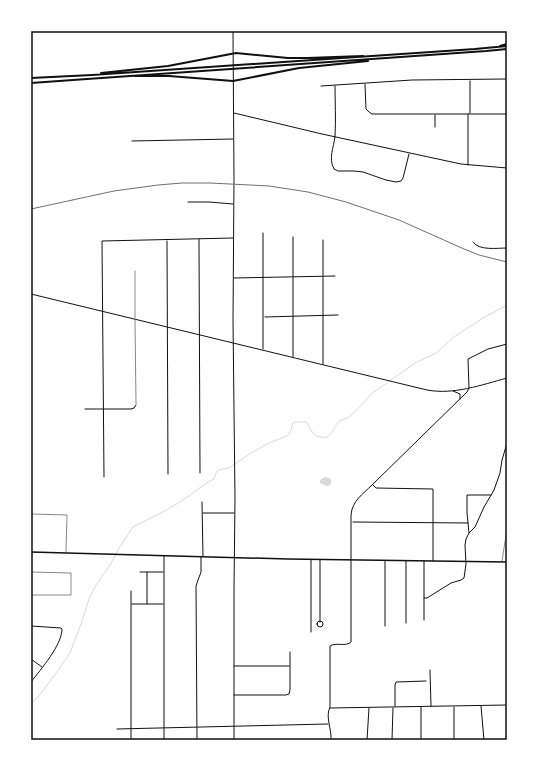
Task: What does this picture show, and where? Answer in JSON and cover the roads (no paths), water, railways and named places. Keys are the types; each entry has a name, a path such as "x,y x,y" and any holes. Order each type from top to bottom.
{"highway":[{"path":"31,78 368,56 507,45"},
{"path":"31,84 507,49"},
{"path":"92,75 105,72 168,66 234,55 304,58 361,55 368,56"},
{"path":"131,76 169,76 233,80 299,68 361,62 381,58"}],"main road":[{"path":"31,552 320,560 507,562"}],"street":[{"path":"233,31 235,479 234,740"},
{"path":"321,86 412,80 507,79"},
{"path":"470,80 470,114"},
{"path":"364,83 366,109 370,113 507,114"},
{"path":"335,85 335,137 332,149 334,169 338,171 359,171 386,180 399,182 403,178 409,153"},
{"path":"233,112 335,137 409,153 468,165 507,168"},
{"path":"435,114 435,127"},
{"path":"468,114 468,165"},
{"path":"132,141 234,139"},
{"path":"188,202 234,204"},
{"path":"263,233 263,350"},
{"path":"293,237 293,357"},
{"path":"104,477 102,240 234,238"},
{"path":"199,239 200,473"},
{"path":"167,240 168,474"},
{"path":"323,240 323,365"},
{"path":"473,242 476,246 483,248 507,248"},
{"path":"233,278 336,276"},
{"path":"31,294 432,391 452,391 507,378"},
{"path":"263,317 338,315"},
{"path":"331,740 328,712 330,708 330,646 333,644 348,644 351,642 351,522 354,504 467,392 469,388 468,359 488,349 507,344"},
{"path":"452,391 460,394 460,400"},
{"path":"85,409 131,409 136,405"},
{"path":"469,533 474,528 482,509 492,495 500,475 502,460 507,443"},
{"path":"372,485 376,488 433,489 433,561"},
{"path":"424,598 427,598 451,583 462,580 466,564 465,545 469,533 467,495 492,495"},
{"path":"197,740 196,586 201,572 202,502"},
{"path":"203,513 235,513"},
{"path":"351,522 433,522 468,524 470,528 474,528"},
{"path":"164,556 164,740"},
{"path":"311,559 311,632"},
{"path":"320,560 320,622"},
{"path":"385,560 385,626"},
{"path":"406,561 406,623"},
{"path":"424,561 424,620"},
{"path":"140,572 164,572"},
{"path":"147,572 147,604"},
{"path":"131,740 132,591"},
{"path":"131,604 164,604"},
{"path":"31,626 62,629 62,637 53,653 31,682"},
{"path":"234,695 289,694 290,652"},
{"path":"31,659 42,668"},
{"path":"234,666 290,666"},
{"path":"430,670 431,706"},
{"path":"392,740 395,685 397,682 426,681"},
{"path":"330,708 507,705"},
{"path":"422,706 422,740"},
{"path":"454,706 454,740"},
{"path":"481,706 484,740"},
{"path":"367,740 369,707"},
{"path":"117,729 329,724"}],"lane":[{"path":"135,271 136,405"},
{"path":"31,514 67,515 66,553"},
{"path":"502,562 507,529"},
{"path":"31,572 71,573 71,595 31,595"}],"waterway":[{"path":"31,704 39,696 70,653 89,599 96,585 133,527 183,500 214,479 218,470 229,468 251,453 271,442 287,436 290,433 293,423 295,422 306,422 313,433 317,436 325,437 330,435 337,423 349,417 371,394 415,363 436,353 454,337 483,318 507,305"}],"railway":[{"path":"31,209 114,191 158,185 210,183 269,186 308,192 346,202 399,220 479,255 507,262"}]}
